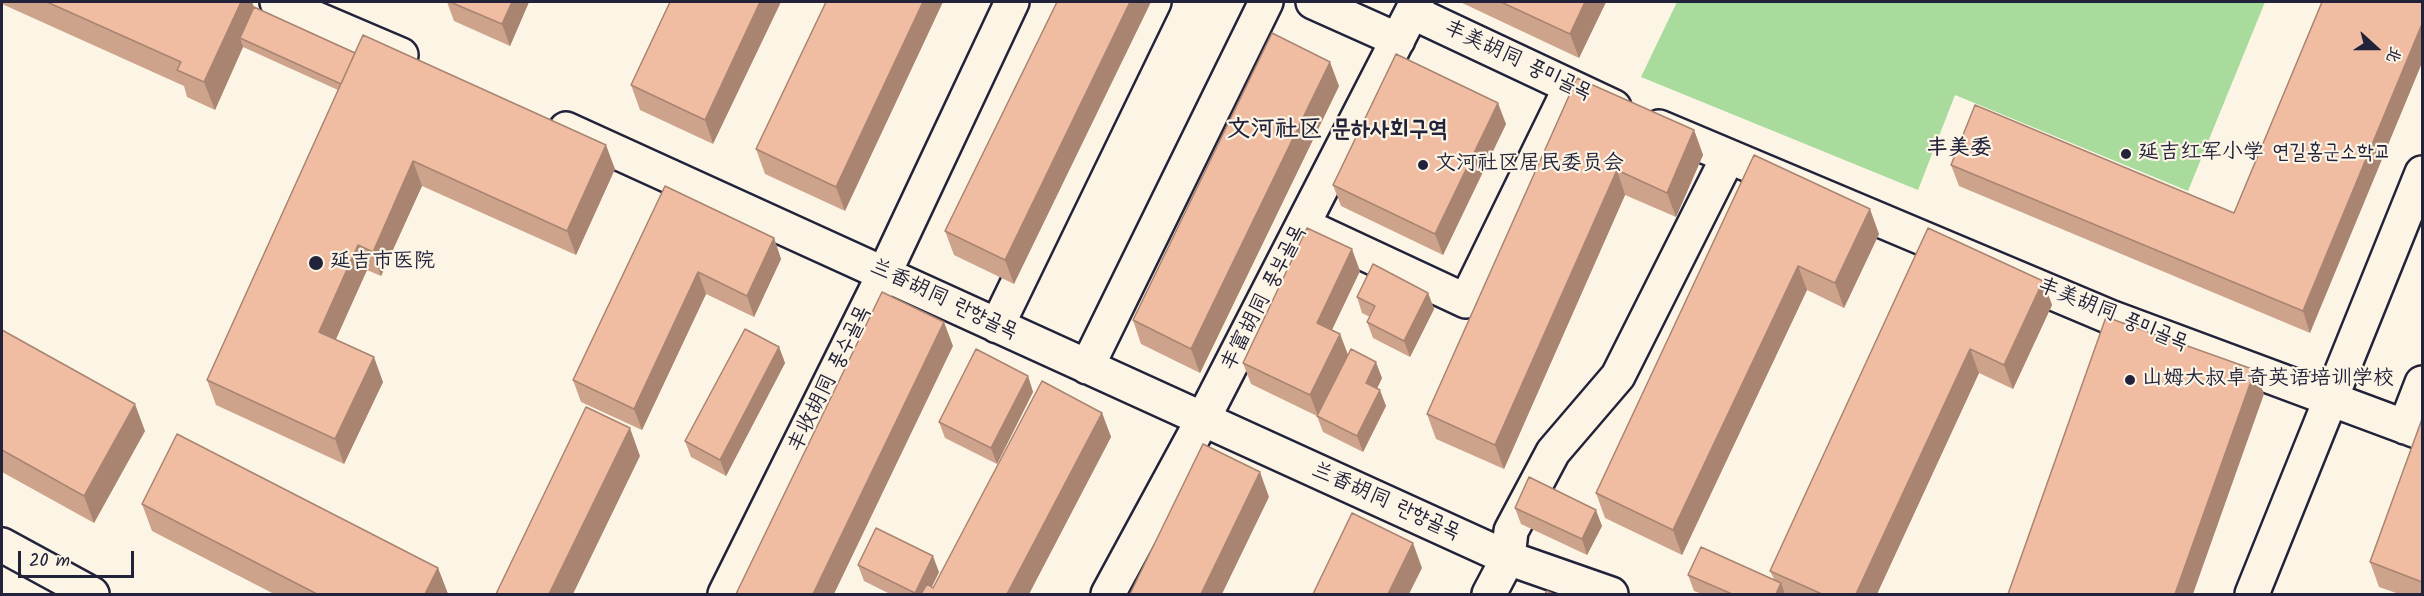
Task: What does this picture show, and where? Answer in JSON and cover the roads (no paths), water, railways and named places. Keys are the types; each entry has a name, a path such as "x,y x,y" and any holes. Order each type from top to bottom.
{"street":[{"path":"277,2 431,68"},
{"name":"丰收胡同 풍수골목","path":"725,594 884,274 1012,2"},
{"path":"997,326 1154,2"},
{"path":"1087,366 1266,2"},
{"name":"丰美胡同 풍미골목","path":"1313,2 1409,18 1728,157 2110,317 2414,430"},
{"name":"丰富胡同 풍부골목","path":"1108,594 1203,419 1409,18"},
{"path":"1303,225 1466,301 1570,88"},
{"name":"兰香胡同 란향골목","path":"539,117 1508,558 1611,594"},
{"path":"1489,594 1508,558 1511,531 1553,452 1618,376 1728,157"},
{"path":"2252,594 2422,173"},
{"path":"2414,430 2422,383"},
{"path":"2,545 77,591"}],"place":[{"name":"延吉红军小学 연길홍군소학교","path":"2126,154"},
{"name":"文河社区居民委员会","path":"1423,165"},
{"name":"延吉市医院","path":"316,263"},
{"name":"山姆大叔卓奇英语培训学校","path":"2130,380"}],"district":[{"name":"文河社区 문하사회구역","path":"1337,132"},
{"name":"丰美委","path":"1959,150"}]}
